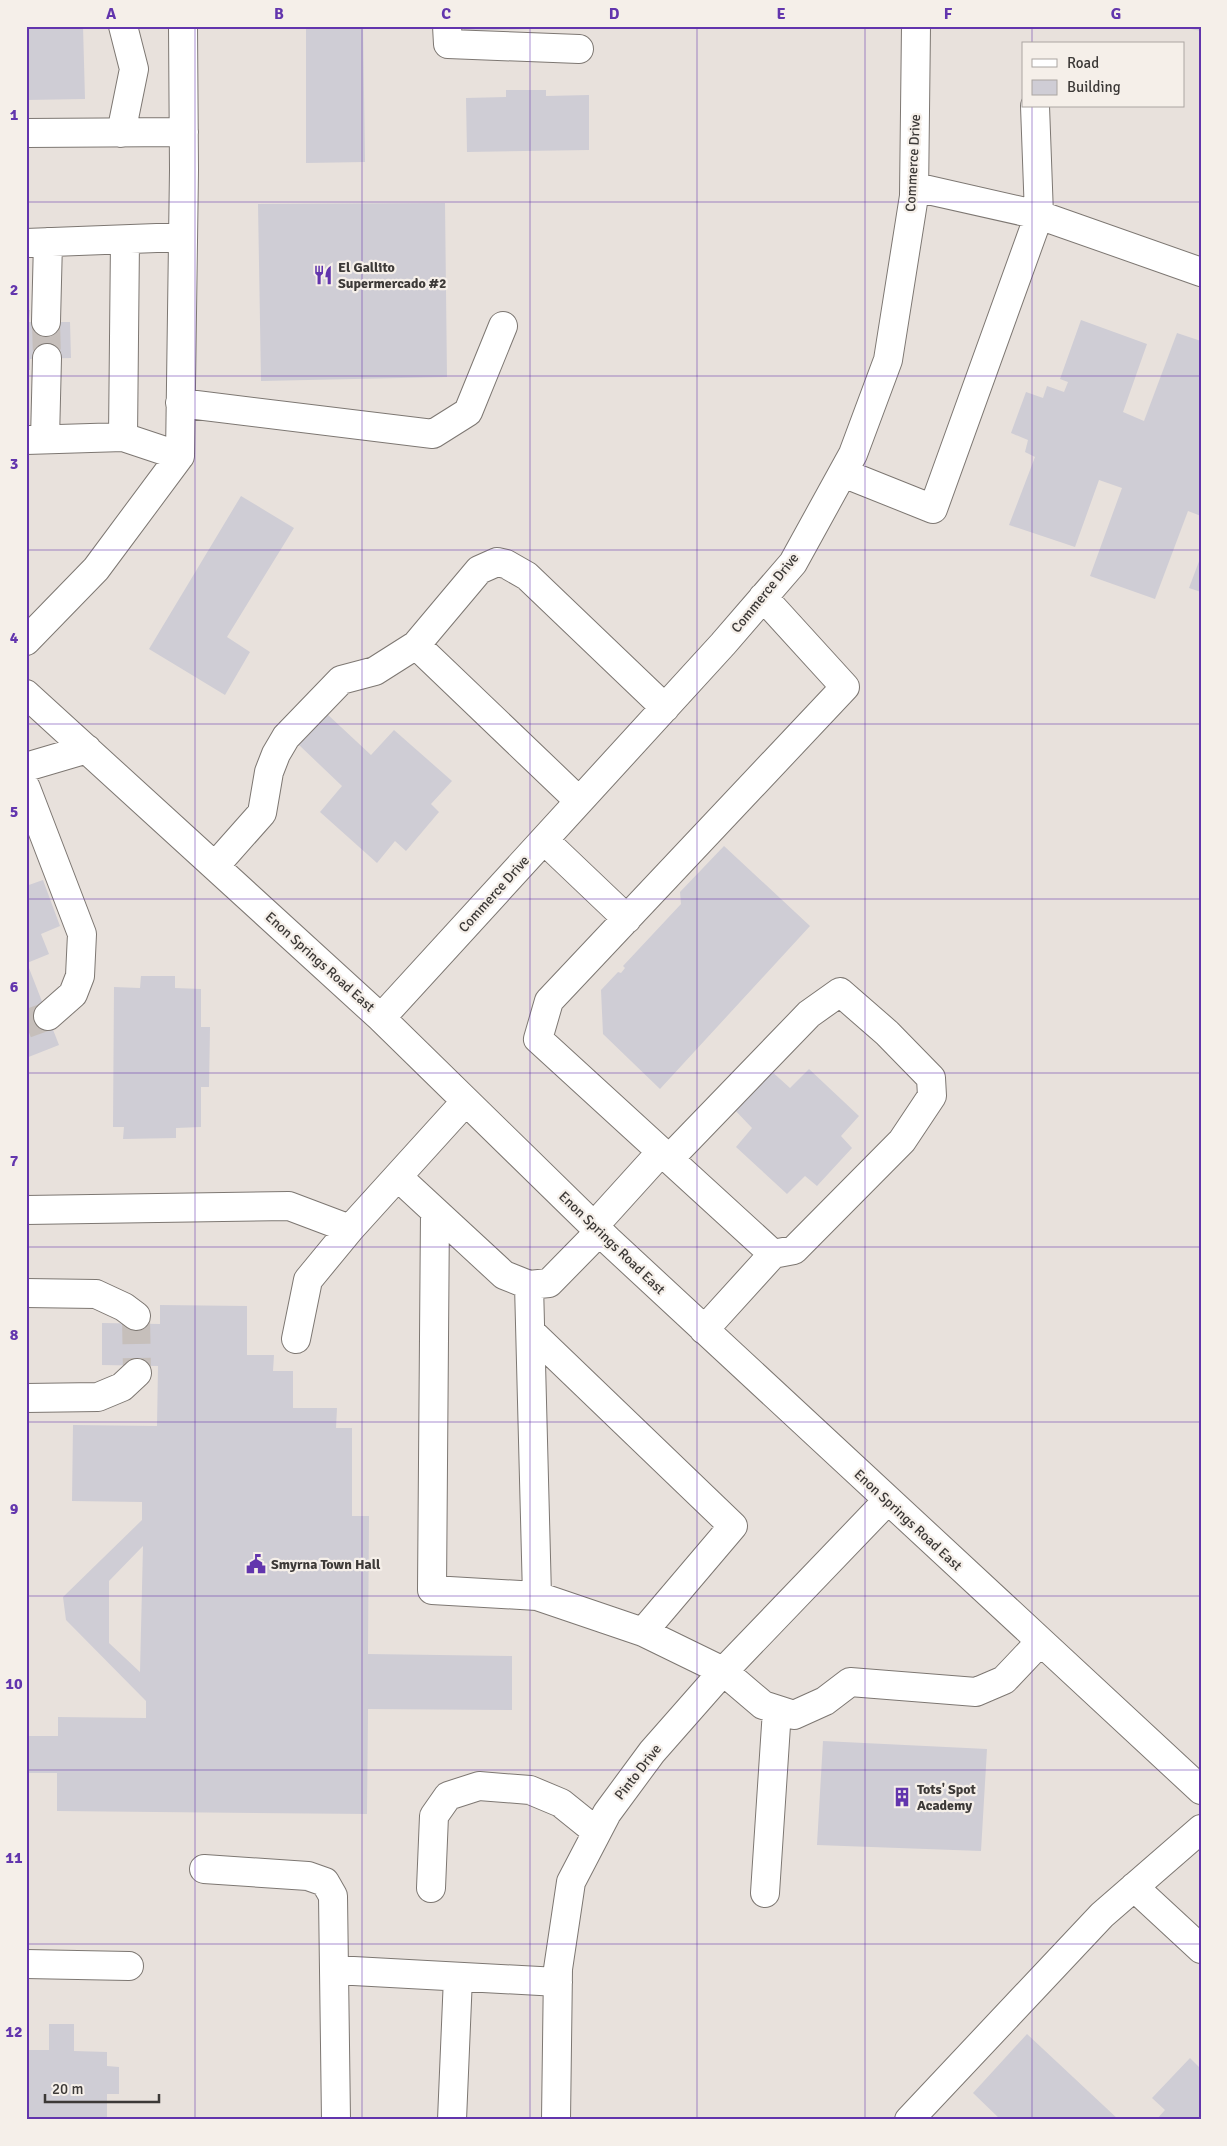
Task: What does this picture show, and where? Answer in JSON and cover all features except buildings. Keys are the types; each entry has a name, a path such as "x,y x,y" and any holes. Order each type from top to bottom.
{"street":[{"path":"121,133 134,70 123,26"},
{"path":"26,641 96,569 180,456 184,132 183,26"},
{"path":"447,26 448,44 579,49"},
{"name":"Commerce Drive","path":"381,1018 664,708 793,563 843,473 853,454 888,360 915,187 916,26"},
{"path":"843,473 932,509 1039,215 1035,108"},
{"path":"26,132 184,132"},
{"path":"915,187 1039,215 1201,272"},
{"path":"46,322 37,243 183,238"},
{"path":"123,436 126,240"},
{"path":"180,403 433,434 468,412 503,326"},
{"path":"47,358 36,440 123,436 180,456"},
{"path":"216,866 262,813 269,772 276,754 286,737 341,680 375,671 416,645 480,570 497,562 506,564 526,576 664,708"},
{"path":"763,597 845,688 549,1001 538,1039 773,1254"},
{"path":"416,645 579,801"},
{"name":"Enon Springs Road East","path":"26,694 381,1018 596,1229 887,1501 1201,1790"},
{"path":"26,768 87,750"},
{"path":"26,788 82,934 80,976 73,994 48,1016"},
{"path":"544,840 627,919"},
{"path":"398,1177 504,1276 530,1285 549,1283 665,1155 809,1014 840,992 887,1033 931,1078 932,1096 902,1141 794,1250 773,1254 704,1330"},
{"path":"296,1339 308,1280 350,1229 466,1101"},
{"path":"26,1210 289,1206 350,1229"},
{"path":"435,1212 432,1590 537,1596 643,1632 723,1671 763,1705 794,1715 825,1701 850,1682 976,1692 1004,1680 1040,1642"},
{"path":"530,1285 537,1596"},
{"path":"26,1293 96,1294 124,1307 136,1316"},
{"path":"531,1332 733,1526 643,1632"},
{"path":"26,1398 98,1397 122,1388 137,1373"},
{"name":"Pinto Drive","path":"556,2120 558,1982 571,1882 606,1813 652,1752 723,1671 887,1501"},
{"path":"765,1892 777,1710"},
{"path":"431,1888 434,1816 448,1796 479,1786 530,1790 561,1803 597,1832"},
{"path":"909,2120 1102,1915 1201,1829"},
{"path":"204,1869 308,1876 325,1882 333,1896 336,2120"},
{"path":"1134,1887 1201,1949"},
{"path":"26,1964 129,1966"},
{"path":"335,1970 558,1982"},
{"path":"452,2120 458,1977"}],"tunnel":[{"path":"46,322 47,358"},
{"path":"26,1024 48,1016"},
{"path":"136,1316 137,1373"}],"place":[{"name":"El Gallito Supermercado #2","path":"323,275"},
{"name":"Smyrna Town Hall","path":"256,1564"},
{"name":"Tots' Spot Academy","path":"902,1797"}]}
